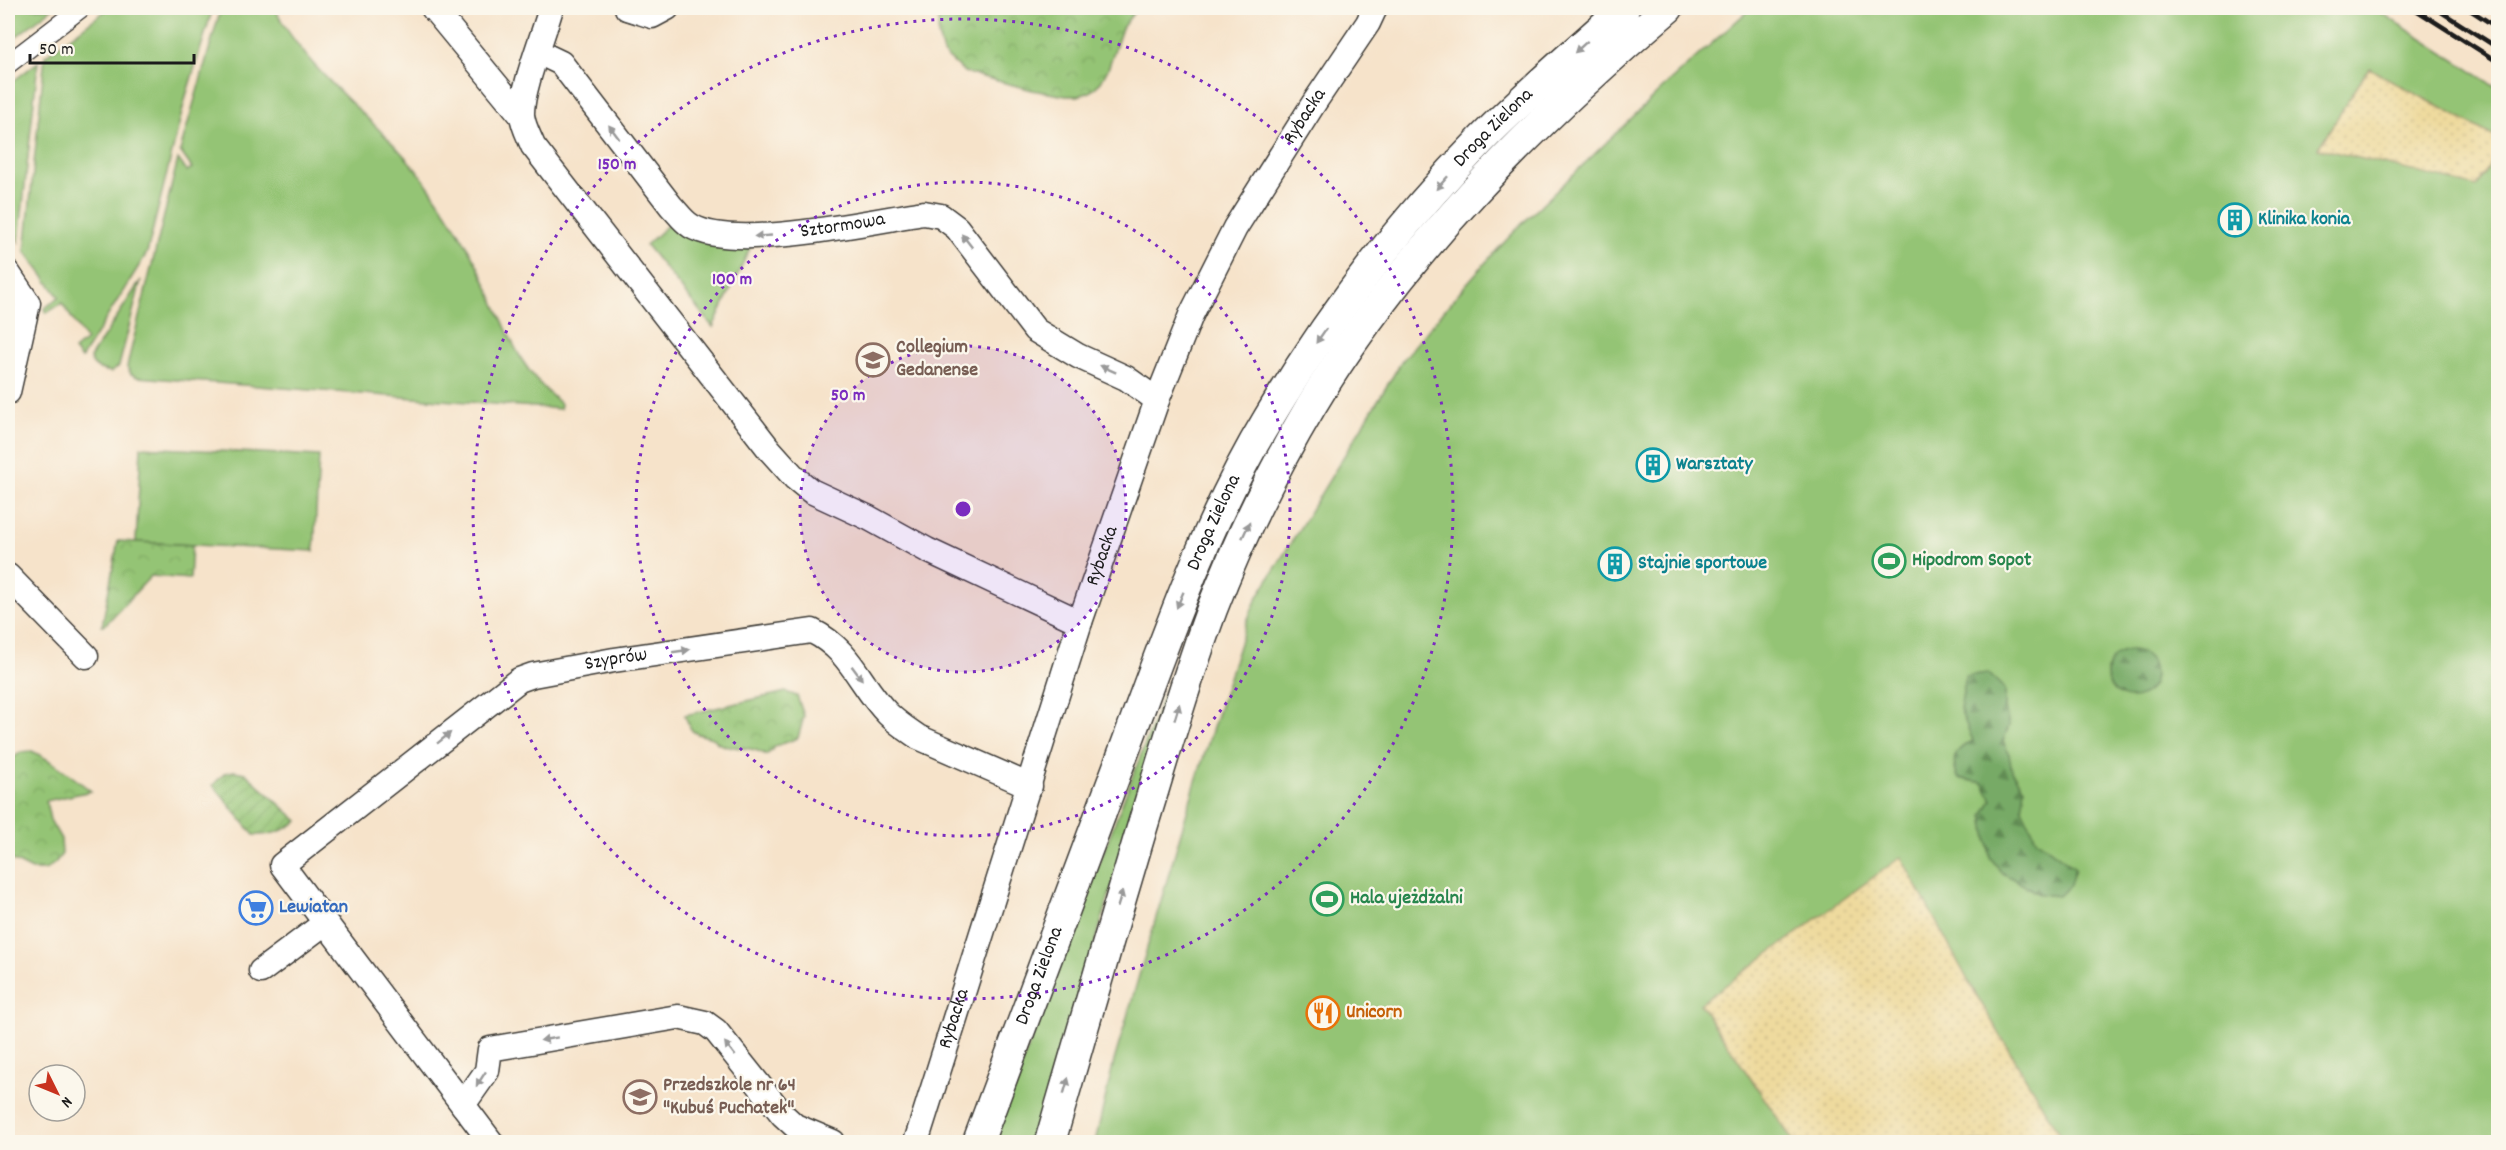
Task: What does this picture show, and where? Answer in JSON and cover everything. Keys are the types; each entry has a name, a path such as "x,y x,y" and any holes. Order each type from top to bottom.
{"street":[{"path":"8,64 81,8"},
{"path":"433,8 522,116 533,146 769,449 795,478 820,495 869,518 927,550 1080,622"},
{"path":"522,116 525,95 551,8"},
{"path":"627,8 652,16 667,8"},
{"name":"Rybacka","path":"916,1143 1080,622 1157,400 1191,315 1235,228 1368,23 1375,8"},
{"name":"Droga Zielona","path":"978,1143 1173,618 1210,530 1267,420 1320,337 1377,259 1416,212 1489,132 1624,8"},
{"name":"Droga Zielona","path":"1050,1143 1115,916 1189,675 1235,555 1262,496 1309,409 1389,291 1470,194 1559,105 1668,8"},
{"name":"Sztormowa","path":"538,52 561,63 671,206 690,226 715,234 768,236 924,213 941,216 957,228 1035,330 1078,356 1126,378 1157,400"},
{"path":"8,273 28,303 8,392"},
{"path":"8,576 86,656"},
{"name":"Szyprów","path":"491,1143 282,864 519,680 614,660 812,632 837,646 887,714 903,727 918,737 1030,786"},
{"path":"261,971 326,923"},
{"path":"463,1105 487,1071 490,1049 678,1017 705,1023 716,1031 783,1115 795,1126 833,1143"}],"green space":[{"path":"8,8 53,8 8,43"},
{"path":"109,8 213,8 186,96 147,253 81,359 74,350 86,340 62,303 47,313 44,309 59,297 25,251 45,56"},
{"path":"221,8 275,8 306,55 411,164 454,224 483,277 517,352 546,391 561,404 560,409 137,377 131,374 127,367 128,362 178,159 187,171 192,168 180,151"},
{"path":"939,8 1137,8 1122,28 1108,69 1101,82 1090,92 1078,96 1066,96 1032,90 964,72 943,53 938,35"},
{"name":"Hipodrom Sopot","path":"1751,8 2374,8 2498,88 2498,1142 1095,1142 1114,1061 1196,781 1247,621 1257,598 1402,361 1446,308 1522,224 1671,80"},
{"path":"38,62 19,242 8,227 8,85"},
{"path":"669,224 702,241 751,246 713,327 646,245"},
{"path":"141,280 119,366 111,372 98,368 90,358"},
{"path":"141,447 319,456 314,551 136,542"},
{"path":"118,541 192,545 190,579 151,576 102,626"},
{"path":"2131,650 2148,657 2155,674 2148,691 2131,698 2114,691 2107,674 2114,657"},
{"path":"1988,673 2005,689 2005,708 2009,726 2003,741 2009,754 2012,771 2025,788 2022,809 2037,840 2075,868 2070,885 2059,896 2039,894 2001,872 1990,857 1983,815 1992,800 1983,783 1958,778 1955,755 1961,748 1973,741 1960,709 1966,676"},
{"path":"1166,689 1170,691 1036,1142 992,1142"},
{"path":"786,692 797,696 804,716 798,738 776,746 767,755 755,750 725,746 714,739 697,734 690,727 685,715"},
{"path":"32,751 91,791 46,801 50,820 61,839 62,854 45,870 32,870 8,858 8,762 21,752"},
{"path":"234,771 245,773 298,821 277,832 254,835 213,785 225,773"}],"sand":[{"path":"2369,68 2498,139 2498,151 2477,187 2318,148"},
{"path":"1901,857 1971,986 2064,1142 1794,1142 1700,1004"}],"railway":[{"path":"2413,8 2498,62"},
{"path":"2435,8 2498,48"},
{"path":"2467,8 2498,28"},
{"path":"2491,8 2498,12"}],"place":[{"name":"Klinika konia","path":"2235,220"},
{"name":"Collegium Gedanense","path":"873,360"},
{"name":"Warsztaty","path":"1653,465"},
{"name":"Hipodrom Sopot","path":"1889,561"},
{"name":"Stajnie sportowe","path":"1615,564"},
{"name":"Hala ujeżdżalni","path":"1327,899"},
{"name":"Lewiatan","path":"256,908"},
{"name":"Unicorn","path":"1323,1013"},
{"name":"Przedszkole nr 64 \"Kubuś Puchatek\"","path":"640,1097"}]}
